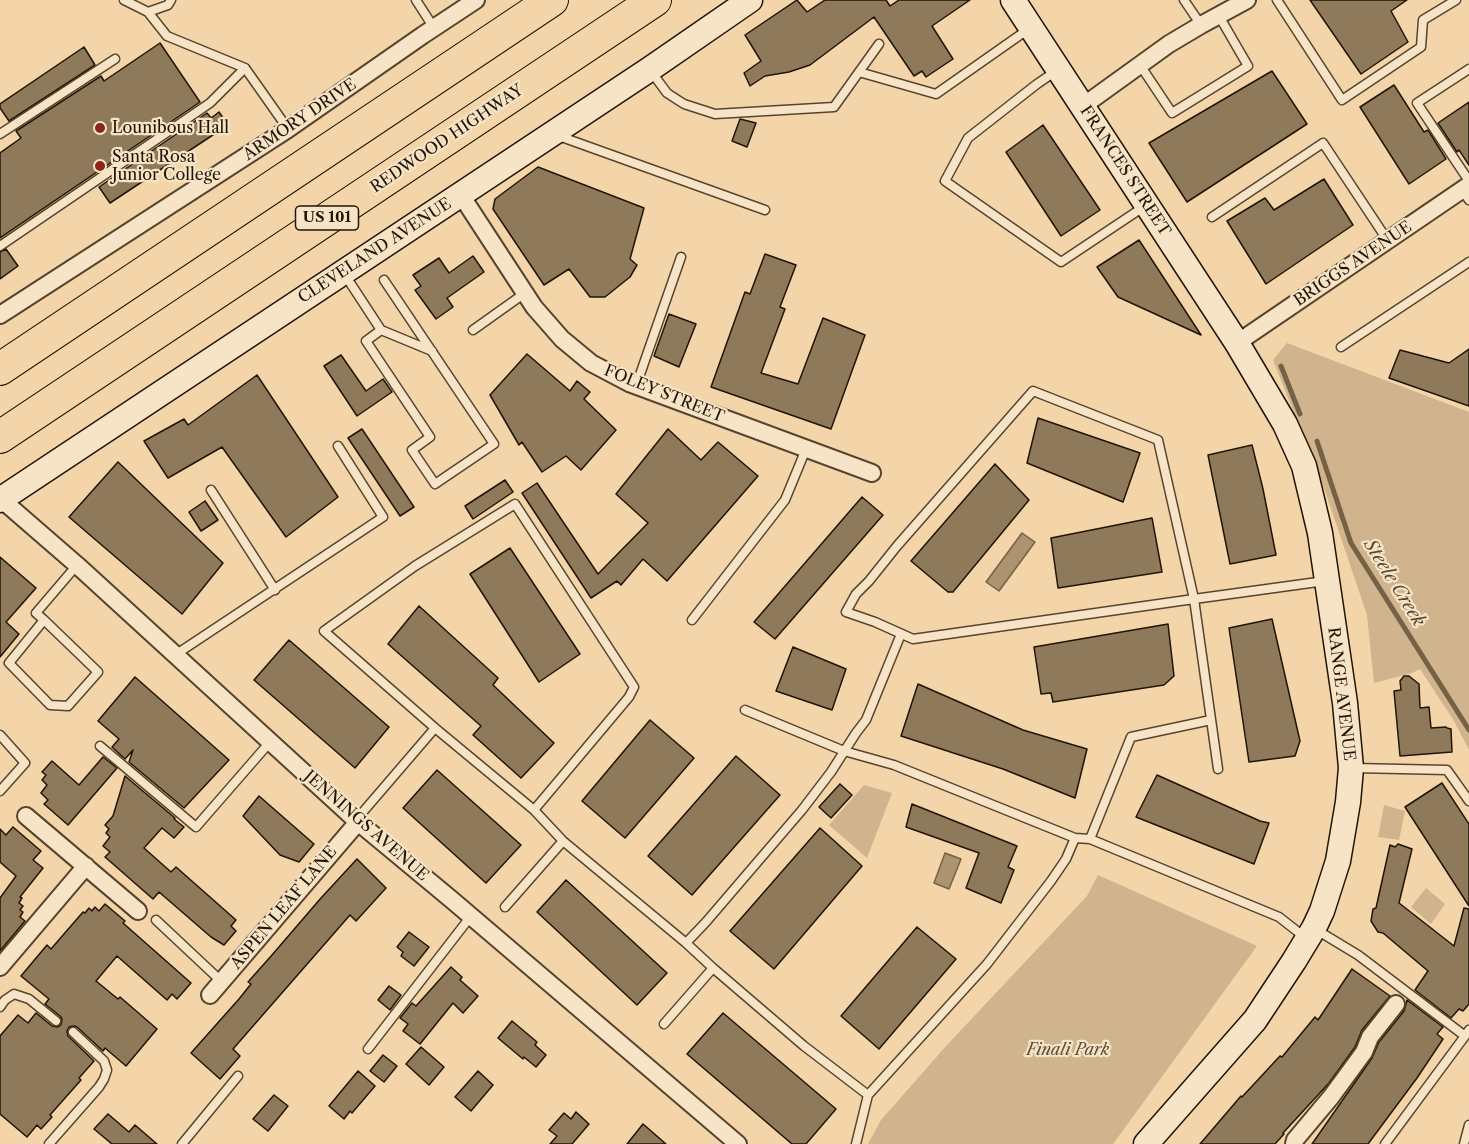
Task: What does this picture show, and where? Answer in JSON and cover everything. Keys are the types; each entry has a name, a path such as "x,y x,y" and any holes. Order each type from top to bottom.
{"highway":[{"path":"0,369 552,0"},
{"name":"REDWOOD HIGHWAY","path":"0,437 655,0"}],"street":[{"name":"ARMORY DRIVE","path":"0,315 288,129 476,0"},
{"name":"CLEVELAND AVENUE","path":"0,500 553,134 750,0"},
{"name":"FRANCES STREET","path":"1013,0 1238,344"},
{"path":"1083,106 1169,44 1247,0"},
{"name":"BRIGGS AVENUE","path":"1238,344 1467,189"},
{"name":"FOLEY STREET","path":"460,195 534,307 562,339 591,363 636,386 872,473"},
{"name":"RANGE AVENUE","path":"1146,1144 1255,1020 1310,933 1322,911 1338,861 1348,802 1351,768 1345,704 1320,533 1304,466 1285,424 1238,344"},
{"name":"JENNINGS AVENUE","path":"0,500 77,565 357,821 738,1144"},
{"path":"26,816 138,911"},
{"name":"ASPEN LEAF LANE","path":"210,994 357,821"},
{"path":"0,967 86,866"},
{"path":"1293,1144 1364,1052 1370,1037 1396,1004"}],"lane":[{"path":"124,0 148,12 167,36 245,68 288,129"},
{"path":"148,12 168,5 171,0"},
{"path":"416,0 434,28"},
{"path":"1184,0 1201,25"},
{"path":"1277,0 1342,100 1421,47 1423,20 1456,0"},
{"path":"1140,65 1172,113 1248,66 1219,16"},
{"path":"859,72 936,94 1031,27"},
{"path":"650,69 667,93 684,104 715,114 834,107 879,44"},
{"path":"0,134 115,59"},
{"path":"0,246 210,103 245,68"},
{"path":"1058,69 968,138 945,181 1061,262 1147,205"},
{"path":"1467,189 1417,103 1469,69"},
{"path":"553,134 765,210"},
{"path":"1212,217 1323,143 1388,241"},
{"path":"636,386 681,257"},
{"path":"1341,347 1469,262"},
{"path":"343,272 381,330 432,351"},
{"path":"381,330 366,340 430,437 412,450 435,484 494,444 384,279"},
{"path":"473,330 525,294"},
{"path":"1218,770 1194,599 1158,440 1033,391 856,594 846,612 912,639 1194,599 1327,581"},
{"path":"175,655 383,517 338,446"},
{"path":"692,620 785,500 806,449"},
{"path":"211,489 274,590"},
{"path":"534,810 629,697 634,687 515,504 415,566 324,631 435,728 534,810 563,842 686,943 804,1046 868,1095"},
{"path":"44,620 9,663 50,705 68,706 98,672 44,620 36,613 77,565"},
{"path":"686,943 802,810 831,772 866,720 901,634"},
{"path":"745,711 844,751 894,765 1075,838 1090,839 1280,917 1358,955 1467,1033 1385,1144"},
{"path":"1090,839 1131,737 1211,720"},
{"path":"357,821 435,728"},
{"path":"0,735 25,764 0,790"},
{"path":"100,746 196,827 270,742"},
{"path":"1351,768 1447,770 1469,801"},
{"path":"856,1144 868,1095 987,964 1051,881 1066,859 1075,838"},
{"path":"505,907 563,842"},
{"path":"369,1049 471,916"},
{"path":"156,920 221,981"},
{"path":"664,1024 713,968"},
{"path":"0,1007 14,994 29,999 56,1021"},
{"path":"50,1144 99,1087 107,1070 104,1061 73,1032"},
{"path":"182,1144 238,1076"},
{"path":"1464,1144 1469,1125"}],"green space":[{"path":"1287,343 1469,412 1469,750 1454,721 1420,669 1374,683 1367,615 1324,488 1273,360"},
{"path":"864,785 892,793 867,858 829,825"},
{"path":"1384,805 1405,811 1399,840 1378,837"},
{"name":"Finali Park","path":"1098,875 1257,946 1113,1144 868,1144 881,1120 947,1045 1087,896"},
{"path":"1426,888 1445,904 1431,924 1411,907"}],"shaded area":[{"path":"1022,533 1035,542 999,591 986,582"},
{"path":"945,853 961,859 949,889 934,883"}],"building":[{"path":"797,0 807,12 825,0 886,0 890,6 899,0 970,0 932,26 953,59 926,77 922,71 914,76 874,17 810,65 789,72 765,76 750,86 744,73 761,61 745,35"},
{"path":"1310,0 1407,0 1391,11 1408,42 1361,74"},
{"name":"Lounibous Hall","path":"160,43 200,102 0,238 0,153 21,138 16,131 101,76 104,81"},
{"path":"84,47 95,65 9,121 0,108 0,104"},
{"path":"1272,71 1307,124 1187,202 1149,143"},
{"path":"1394,85 1424,132 1428,130 1446,159 1409,184 1360,107"},
{"path":"1469,102 1469,165 1459,150 1457,152 1438,123"},
{"path":"219,112 228,125 110,203 99,187 207,113 211,118"},
{"path":"740,119 756,123 747,147 732,141"},
{"path":"1043,125 1100,210 1061,236 1006,152"},
{"path":"538,167 644,208 630,259 637,265 630,277 605,297 590,297 569,269 544,285 493,209 495,199"},
{"path":"1324,179 1353,225 1266,284 1227,221 1265,198 1274,210"},
{"path":"1139,240 1201,335 1118,297 1097,267"},
{"path":"6,249 18,266 0,279 0,252"},
{"path":"765,254 796,265 780,307 785,309 761,373 798,384 823,318 865,335 831,429 711,387 745,292 750,294"},
{"path":"473,256 484,272 447,298 453,307 436,319 415,290 421,286 413,275 439,258 449,273"},
{"path":"669,314 696,324 679,367 654,356"},
{"path":"1469,349 1469,406 1389,378 1400,350 1449,363"},
{"path":"527,354 570,391 577,381 590,392 584,399 616,430 581,470 566,456 542,472 522,442 519,445 490,395"},
{"path":"341,355 366,391 383,379 392,392 357,416 324,366"},
{"path":"257,375 338,497 286,537 222,447 168,478 144,441 184,419 188,425"},
{"path":"1038,418 1140,453 1123,502 1027,463"},
{"path":"362,429 414,507 400,516 348,438"},
{"path":"668,429 701,460 718,442 758,476 667,581 643,559 621,585 617,581 591,598 522,493 537,483 598,574 648,523 616,494"},
{"path":"1252,445 1276,555 1230,564 1208,455"},
{"path":"118,462 223,563 182,614 69,517"},
{"path":"995,464 1029,500 953,592 948,592 911,561"},
{"path":"505,480 513,492 473,519 465,506"},
{"path":"862,497 883,515 775,639 754,622"},
{"path":"205,501 218,520 201,531 189,512"},
{"path":"1152,518 1162,572 1058,588 1051,538"},
{"path":"510,548 580,654 539,682 470,574"},
{"path":"0,557 36,588 6,622 19,634 0,657"},
{"path":"419,606 498,678 493,685 554,743 521,778 473,735 481,726 388,644"},
{"path":"1272,619 1300,741 1295,756 1249,762 1229,628"},
{"path":"1168,624 1174,676 1164,685 1053,702 1051,693 1041,694 1034,647"},
{"path":"289,640 389,727 355,768 254,680"},
{"path":"793,647 846,669 832,710 776,691"},
{"path":"1404,676 1409,676 1419,684 1420,708 1429,707 1431,728 1451,729 1452,752 1400,756 1394,691 1401,690 1400,681"},
{"path":"135,677 229,760 184,808 129,762 133,750 125,759 112,747 119,739 98,721"},
{"path":"918,684 1023,730 1087,749 1075,798 1003,769 901,736"},
{"path":"650,720 694,758 625,838 582,801"},
{"path":"736,756 780,795 692,895 648,856"},
{"path":"103,757 117,768 68,825 44,804 48,800 41,793 47,785 42,780 46,775 42,772 52,761 79,785"},
{"path":"437,770 521,845 486,883 403,808"},
{"path":"1157,775 1269,823 1254,864 1136,817"},
{"path":"125,776 184,827 174,838 162,828 144,848 171,872 176,867 236,920 231,926 236,931 224,945 211,937 159,892 153,899 105,857 110,852 103,846 110,837 106,833 109,829 105,825 113,816"},
{"path":"1442,783 1469,824 1469,906 1405,807"},
{"path":"840,784 852,795 831,818 819,807"},
{"path":"259,796 314,844 299,862 280,855 243,816"},
{"path":"912,804 1017,846 1008,867 1014,870 1001,903 966,888 979,853 906,827"},
{"path":"13,827 41,851 33,860 43,868 20,897 22,898 19,903 23,906 20,910 23,912 20,917 25,921 0,951 0,898 16,876 0,862 0,829 6,835"},
{"path":"820,828 862,866 774,969 730,931"},
{"path":"1398,844 1412,849 1399,903 1454,946 1464,908 1469,909 1469,1004 1463,1011 1459,1009 1451,1018 1415,990 1428,971 1383,933 1378,932 1371,921 1390,845 1395,847"},
{"path":"357,859 386,888 356,921 350,915 233,1049 240,1056 220,1079 191,1053 239,999 251,984 248,982"},
{"path":"566,880 667,973 637,1005 537,912"},
{"path":"105,904 125,921 123,923 191,983 177,999 172,994 167,1000 117,956 96,981 118,999 120,997 157,1029 126,1066 105,1048 103,1051 77,1027 69,1027 68,1036 94,1061 79,1078 81,1080 50,1115 52,1117 41,1129 37,1125 27,1137 0,1114 0,1036 18,1015 28,1023 36,1013 52,1026 61,1025 60,1016 45,1004 49,999 21,976 47,945 51,949 83,912 85,913 89,908 92,911 95,907 99,911"},
{"path":"917,927 956,959 879,1049 841,1016"},
{"path":"409,932 429,947 414,966 401,956 403,952 397,947"},
{"path":"451,967 462,977 460,980 478,996 463,1013 453,1003 420,1044 403,1031 408,1024 400,1018 412,1003 416,1006"},
{"path":"1352,969 1390,996 1362,1030 1355,1047 1329,1083 1275,1144 1200,1144 1241,1096 1280,1056 1282,1057 1315,1017 1318,1020"},
{"path":"389,986 401,995 390,1010 378,1000"},
{"path":"1407,1000 1443,1027 1437,1034 1443,1039 1368,1144 1312,1144 1372,1058 1379,1042 1404,1011"},
{"path":"723,1013 836,1109 806,1144 792,1144 687,1054"},
{"path":"512,1021 537,1042 535,1045 546,1055 536,1067 498,1038"},
{"path":"421,1047 444,1067 429,1085 406,1064"},
{"path":"383,1055 397,1066 384,1082 370,1071"},
{"path":"358,1071 375,1086 344,1119 329,1106"},
{"path":"478,1071 493,1085 471,1111 455,1097"},
{"path":"274,1095 288,1106 268,1131 253,1119"},
{"path":"576,1112 589,1124 572,1144 550,1144 557,1136 549,1130 564,1113 571,1119"},
{"path":"108,1114 129,1132 135,1125 157,1144 112,1144 94,1129"},
{"path":"643,1124 666,1144 627,1144"}],"waterway":[{"name":"Steele Creek","path":"1281,366 1300,414"},
{"name":"Steele Creek","path":"1317,441 1351,543 1469,730"}],"place":[{"name":"Lounibous Hall","path":"100,128"},
{"name":"Santa Rosa Junior College","path":"100,166"}]}
